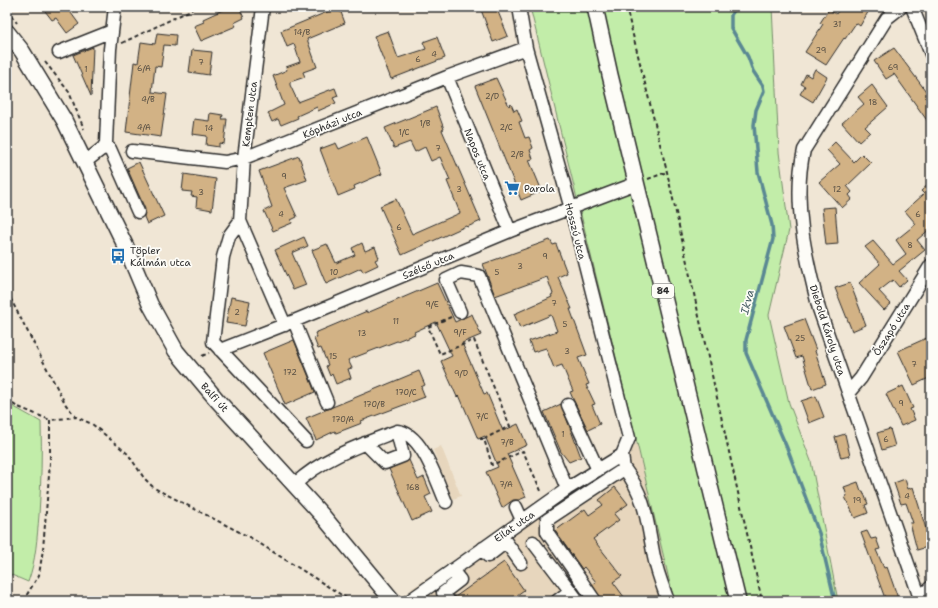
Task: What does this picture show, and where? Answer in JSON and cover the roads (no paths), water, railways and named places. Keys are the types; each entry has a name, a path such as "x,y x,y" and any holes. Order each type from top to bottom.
{"main road":[{"name":"84","path":"595,7 738,601"},
{"name":"Balfi út","path":"7,32 38,76 64,120 126,247 150,304 176,351 217,400 295,484 394,601"}],"street":[{"path":"115,7 110,49 106,148 138,212"},
{"name":"Kempten utca","path":"263,7 244,158 240,221 327,402"},
{"name":"Hosszú utca","path":"519,7 526,48 571,209 629,438 622,455"},
{"name":"Diebold Károly utca","path":"901,7 887,18 839,92 804,150 800,168 801,209 809,271 819,309 920,599"},
{"path":"912,7 931,54"},
{"path":"59,52 112,31"},
{"name":"Kópházi utca","path":"132,151 225,162 244,158 447,77 526,48"},
{"name":"Napos utca","path":"447,77 510,231"},
{"path":"85,162 106,148"},
{"name":"Szélső utca","path":"220,350 290,323 510,231 637,183"},
{"path":"240,221 229,236 223,257 213,342 306,441"},
{"name":"Őszapó utca","path":"849,392 860,378 931,265"},
{"name":"Szélső utca","path":"460,312 446,280 461,273 478,276 567,488"},
{"path":"568,405 598,470"},
{"path":"295,484 306,474 329,458 397,431 404,431 420,445 446,502"},
{"path":"365,443 385,463 402,456 397,431"},
{"path":"622,455 624,468 635,482 643,502 654,559 668,601"},
{"name":"Eilat utca","path":"409,601 567,488 622,455"},
{"path":"595,601 547,532 547,520 624,468"},
{"path":"516,507 522,520"},
{"path":"483,548 488,556 506,542 521,563"},
{"path":"533,542 578,601"},
{"path":"449,601 443,593 460,580 452,570"},
{"path":"920,599 931,587"},
{"path":"557,601 570,591"}],"waterway":[{"name":"Ikva","path":"736,7 731,15 731,28 748,57 753,71 763,86 764,91 756,110 754,125 758,172 772,225 773,239 746,340 746,353 787,448 819,533 835,601"}],"place":[{"name":"Parola","path":"512,188"},
{"name":"Töpler Kálmán utca","path":"118,256"}]}
